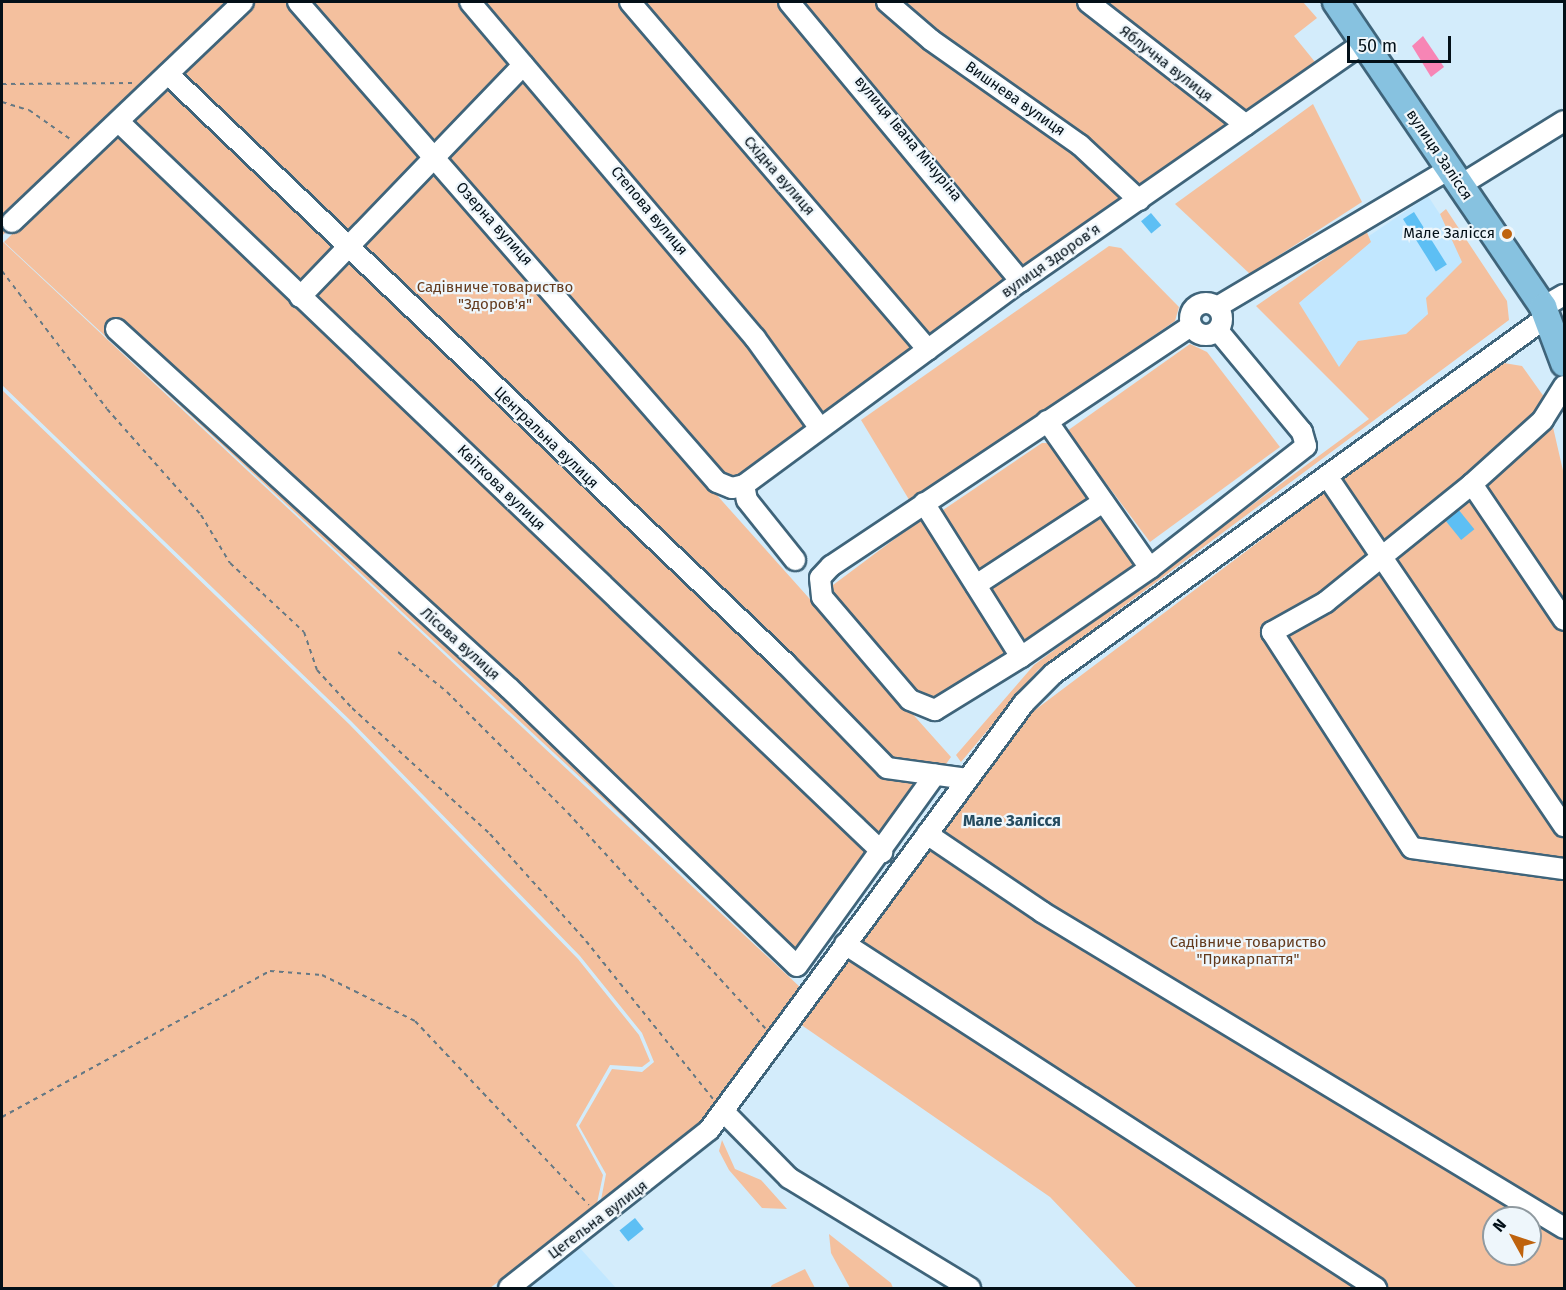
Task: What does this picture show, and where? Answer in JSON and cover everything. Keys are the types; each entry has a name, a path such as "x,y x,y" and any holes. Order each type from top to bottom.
{"main road":[{"name":"вулиця Залісся","path":"1336,2 1454,178 1550,307 1564,363"}],"street":[{"path":"12,222 88,155 243,2"},
{"name":"Озерна вулиця","path":"298,2 433,158 479,204 717,482 732,488 744,486"},
{"name":"Степова вулиця","path":"470,2 756,338 819,427"},
{"name":"Східна вулиця","path":"630,2 928,350"},
{"name":"вулиця Івана Мічуріна","path":"789,2 1022,281"},
{"name":"Вишнева вулиця","path":"887,2 931,40 1080,145 1139,200"},
{"name":"Яблучна вулиця","path":"1088,2 1246,125"},
{"name":"вулиця Здоровʼя","path":"744,486 819,427 1022,281 1364,43"},
{"path":"300,297 523,65"},
{"name":"Центральна вулиця","path":"168,74 350,245 887,768 967,779"},
{"path":"1218,331 1302,432 1306,446 1150,568 1022,657 949,702 924,709 822,597 820,578 831,566 1191,326 1197,306 1217,307 1564,121"},
{"name":"Квіткова вулиця","path":"120,123 882,852"},
{"path":"1217,307 1223,319 1218,331"},
{"name":"Цегельна вулиця","path":"509,1288 687,1151 724,1113 967,779 1053,674 1327,476 1550,307"},
{"path":"1191,326 1203,335 1218,331"},
{"name":"Лісова вулиця","path":"116,329 509,688 797,966 882,852"},
{"path":"1564,386 1543,420 1472,484 1382,552 1326,602 1272,632 1412,848 1564,869"},
{"path":"1047,421 1150,568"},
{"path":"1327,476 1382,552 1564,826"},
{"path":"1472,484 1564,620"},
{"path":"744,486 747,500 795,560"},
{"path":"976,585 1103,502"},
{"path":"924,503 1022,657"},
{"path":"882,852 935,775"},
{"path":"927,834 1041,912 1564,1228"},
{"path":"845,944 1376,1288"},
{"path":"724,1113 789,1179 970,1288"}],"path":[{"path":"2,84 133,83 168,74"},
{"path":"2,102 29,110 88,155"},
{"path":"2,270 107,410 201,515 230,563 304,632 317,669 352,708 490,834 586,940 724,1113"},
{"path":"398,652 447,692 568,813 777,1041"},
{"path":"2,1117 270,971 322,975 415,1021 602,1218"}],"shaded area":[{"path":"1423,36 1444,67 1431,77 1412,46"},
{"path":"1428,196 1507,317 1371,417 1270,303"},
{"path":"579,1247 616,1288 523,1288"}],"green space":[{"path":"2,2 232,2 2,236"},
{"name":"Садівниче товариство \"Здоров'я\"","path":"249,2 1303,2 1317,18 1294,36 1315,62 715,493 951,757 795,977 4,242"},
{"path":"1313,104 1362,202 1250,274 1175,204"},
{"path":"1446,209 1507,301 1509,320 1038,670 961,762 956,755 1034,665 1369,419 1256,306 1366,230 1371,242 1299,303 1339,367 1358,341 1406,334 1428,314 1426,298 1462,262 1440,214"},
{"path":"2,241 801,988 708,1116 600,1205 606,1174 579,1126 612,1069 642,1072 654,1062 642,1033 580,956 351,721 2,385"},
{"path":"1109,246 1121,248 1179,307 1175,321 911,503 861,420"},
{"path":"1190,344 1207,352 1280,447 1150,542 1067,431"},
{"name":"Садівниче товариство \"Прикарпаття\"","path":"1498,362 1522,366 1547,401 1564,475 1564,1288 1137,1288 1050,1197 800,1024 1031,713"},
{"path":"2,390 349,724 578,959 639,1035 650,1061 642,1067 610,1065 576,1125 603,1175 596,1208 490,1288 2,1288"},
{"path":"1042,443 1051,443 1086,489 1085,502 986,570 974,567 943,510"},
{"path":"1103,513 1137,560 1134,568 1030,643 1019,641 989,589"},
{"path":"924,517 1008,650 1002,664 940,697 919,694 829,588"},
{"path":"722,1140 735,1169 761,1180 787,1209 762,1208 729,1170 719,1151"},
{"path":"829,1234 891,1283 893,1288 850,1288 831,1253"},
{"path":"805,1269 815,1288 770,1288 772,1285"}],"building":[{"path":"1414,212 1447,265 1436,271 1403,219"},
{"path":"1151,213 1161,225 1151,234 1141,221"},
{"path":"1458,509 1474,529 1461,540 1445,520"},
{"path":"635,1218 644,1229 628,1241 619,1231"}],"place":[{"name":"Мале Залісся","path":"1507,234"}],"district":[{"name":"Мале Залісся","path":"1012,821"}]}
